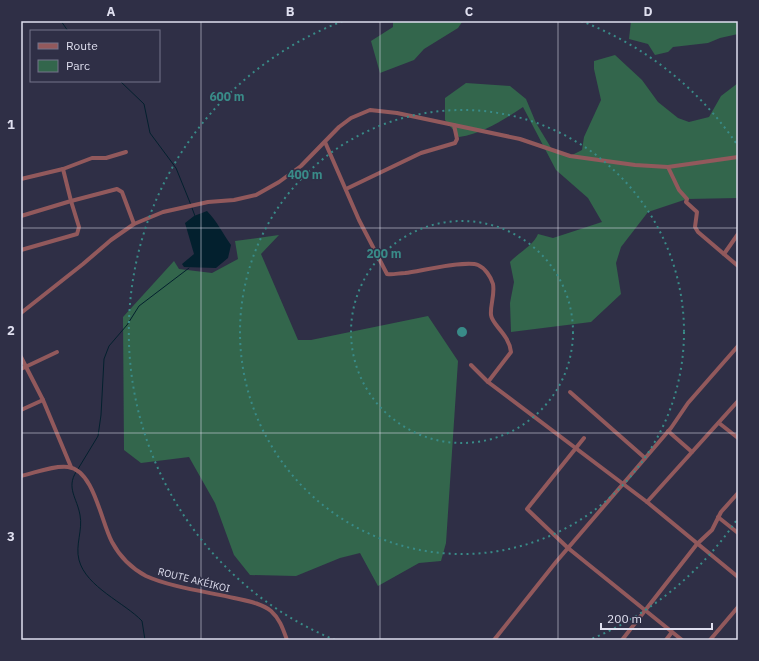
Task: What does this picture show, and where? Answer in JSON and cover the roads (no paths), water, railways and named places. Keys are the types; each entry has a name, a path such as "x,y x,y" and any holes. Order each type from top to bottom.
{"street":[{"path":"21,313 111,240 134,224 170,211 208,202 234,200 256,195 279,182 301,166 351,118 370,110 386,111 520,139 570,156 647,166 668,167 738,158"},
{"path":"346,189 420,153 455,143 457,139 454,125"},
{"path":"325,142 373,247 388,274 468,264 478,265 487,273 493,286 494,299 491,315 496,325 504,333 511,350 509,356 488,382"},
{"path":"21,179 63,169 92,158 106,158 126,152"},
{"path":"668,167 679,190 687,199 686,202 697,212 696,229 738,266"},
{"path":"21,250 79,232 63,169"},
{"path":"21,216 71,201 120,190 134,224"},
{"path":"724,254 738,234"},
{"path":"494,640 568,548 738,346"},
{"path":"21,369 57,352"},
{"path":"21,357 43,400 71,467 60,467 21,476"},
{"path":"471,365 488,382 647,502 738,577"},
{"path":"570,392 645,458"},
{"path":"21,410 43,400"},
{"path":"647,502 738,401"},
{"path":"719,423 738,438"},
{"path":"668,431 692,452"},
{"path":"584,438 527,509 568,548 682,640"},
{"name":"ROUTE AKÉIKOI","path":"71,467 78,470 89,482 112,542 120,555 131,567 147,576 164,582 265,607 279,620 287,640"},
{"path":"622,640 697,544 712,530 718,517 738,493"},
{"path":"718,517 738,533"},
{"path":"710,640 738,607"},
{"path":"666,640 672,632"}],"water":[{"path":"207,211 217,223 231,245 228,258 216,268 184,267 182,264 194,254 185,223 194,216"}],"waterway":[{"path":"61,21 67,30"},
{"path":"121,82 144,104 150,133 176,168 191,205"},
{"path":"192,208 195,216"},
{"path":"78,469 98,436 101,415 104,359 109,346 127,325 139,306 189,268"},
{"path":"76,472 73,478 72,488 79,509 81,521 78,554 83,570 89,578 107,594 135,614 142,621 145,640"}]}
